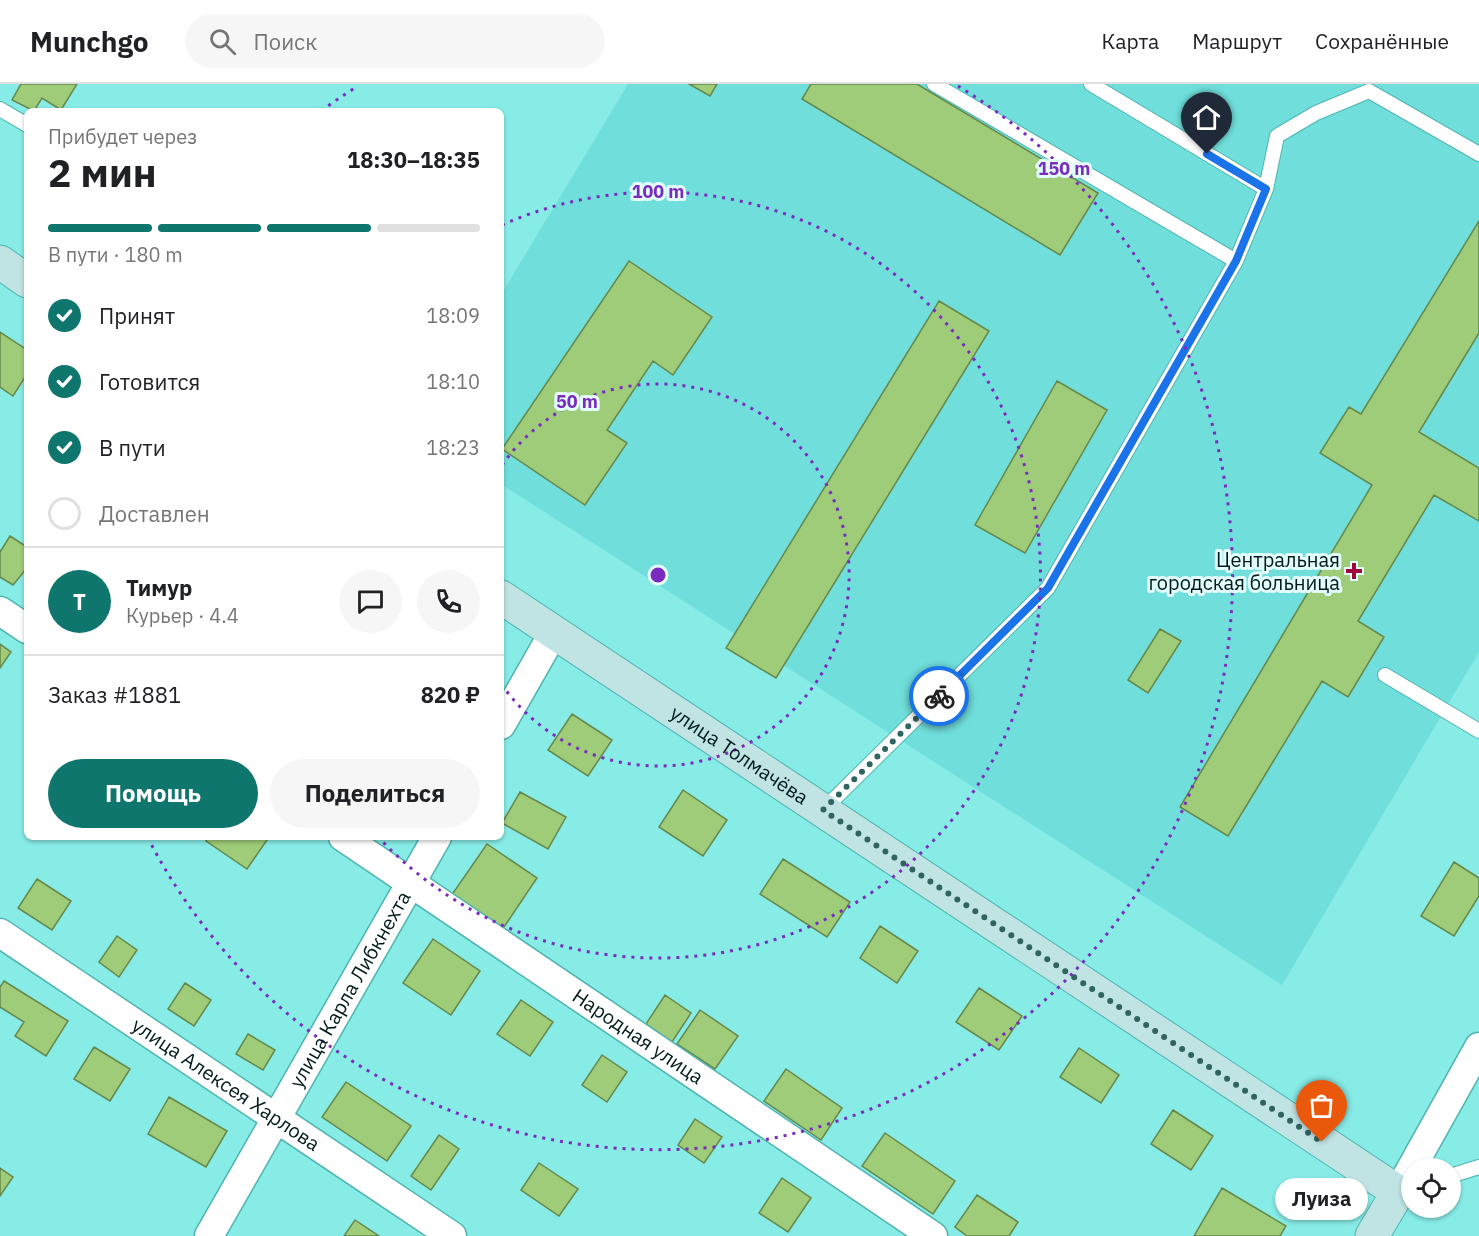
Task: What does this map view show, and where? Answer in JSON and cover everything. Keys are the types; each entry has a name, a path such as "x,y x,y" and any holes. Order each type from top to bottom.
{"street":[{"path":"0,262 24,279"},
{"name":"улица Толмачёва","path":"504,599 1401,1187"},
{"path":"0,611 24,627"},
{"path":"504,719 554,632"},
{"name":"Народная улица","path":"348,840 933,1236"},
{"name":"улица Карла Либкнехта","path":"209,1236 435,840"},
{"name":"улица Алексея Харлова","path":"0,933 452,1236"},
{"path":"1422,1158 1479,1047"},
{"path":"1372,1236 1401,1196"}],"lane":[{"path":"934,84 1236,261"},
{"path":"1090,84 1266,189"},
{"path":"1348,84 1353,97"},
{"path":"823,810 1048,588 1236,261 1266,189 1277,136 1316,113 1369,91 1479,154"},
{"path":"0,109 24,123"},
{"path":"1384,675 1479,730"},
{"path":"1461,1173 1479,1167"}],"shaded area":[{"path":"628,84 1479,84 1479,652 1282,985 504,486 504,290"}],"building":[{"path":"21,84 77,84 62,108 58,108 42,98 36,108 28,108 12,100"},
{"path":"689,84 717,84 710,96"},
{"path":"811,84 917,84 1098,193 1060,255 802,99"},
{"name":"Центральная городская больница","path":"1479,221 1479,333 1419,432 1479,468 1479,521 1434,495 1358,621 1384,637 1348,697 1322,681 1228,836 1180,807 1372,485 1320,453 1349,407 1361,414"},
{"path":"629,261 712,317 673,375 653,361 607,430 627,443 585,505 504,450 504,446"},
{"path":"939,301 989,331 776,678 726,648"},
{"path":"0,332 24,348 24,379 13,396 0,387"},
{"path":"1057,381 1107,410 1025,553 975,525"},
{"path":"10,536 24,545 24,572 13,585 0,577 0,552"},
{"path":"1160,629 1181,641 1148,693 1128,680"},
{"path":"0,644 11,652 0,668"},
{"path":"572,714 612,740 588,776 548,750"},
{"path":"683,790 727,820 703,856 659,827"},
{"path":"520,792 566,817 548,849 504,824 504,820"},
{"path":"206,840 267,840 247,869"},
{"path":"487,844 537,878 502,930 451,896"},
{"path":"783,859 850,902 827,937 760,894"},
{"path":"1454,862 1479,878 1479,896 1454,936 1421,916"},
{"path":"37,879 71,901 52,930 18,908"},
{"path":"880,926 918,951 897,983 860,958"},
{"path":"117,936 137,950 119,977 99,962"},
{"path":"433,939 480,971 451,1015 403,983"},
{"path":"4,981 68,1021 46,1056 15,1036 24,1022 0,1007 0,987"},
{"path":"185,983 211,1000 194,1026 168,1009"},
{"path":"979,988 1022,1016 999,1050 956,1022"},
{"path":"665,995 691,1013 672,1042 646,1024"},
{"path":"521,1000 553,1022 530,1056 497,1034"},
{"path":"700,1010 738,1036 715,1069 677,1044"},
{"path":"248,1034 275,1050 263,1070 236,1054"},
{"path":"94,1047 130,1069 110,1101 74,1079"},
{"path":"1079,1048 1119,1075 1101,1103 1060,1077"},
{"path":"602,1055 627,1072 607,1102 582,1085"},
{"path":"786,1069 842,1108 821,1140 764,1101"},
{"path":"346,1082 411,1126 387,1161 322,1117"},
{"path":"169,1097 227,1131 206,1167 148,1134"},
{"path":"1173,1110 1213,1136 1191,1170 1151,1144"},
{"path":"695,1119 722,1137 704,1163 678,1145"},
{"path":"885,1133 955,1181 933,1214 862,1166"},
{"path":"439,1135 459,1149 431,1190 411,1176"},
{"path":"539,1163 578,1189 559,1216 521,1190"},
{"path":"0,1168 13,1177 0,1196"},
{"path":"782,1178 811,1198 788,1232 759,1213"},
{"path":"1222,1188 1286,1226 1280,1236 1194,1236"},
{"path":"977,1195 1018,1222 1009,1236 967,1236 955,1227"},
{"path":"355,1220 379,1236 344,1236"}],"way so far":[{"path":"939,696 823,810 1322,1142"}],"place":[{"name":"Центральная городская больница","path":"1354,571"},
{"name":"Луиза","path":"1322,1142"}],"route":[{"path":"939,696 1048,588 1236,261 1266,189 1207,154"}]}
